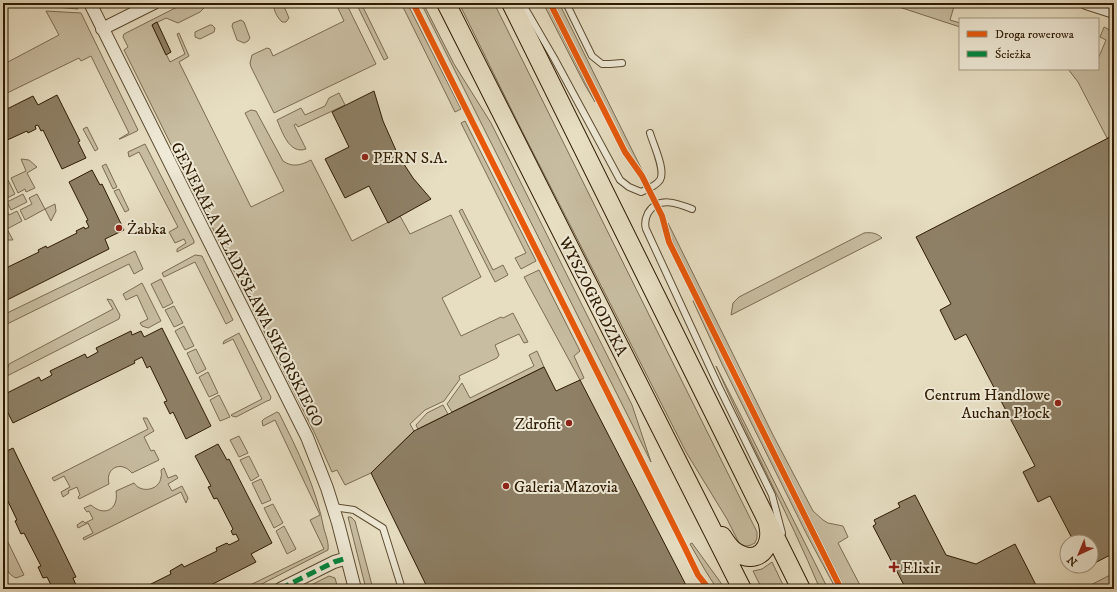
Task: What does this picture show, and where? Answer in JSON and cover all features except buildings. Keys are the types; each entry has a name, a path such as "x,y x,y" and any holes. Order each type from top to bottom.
{"main road":[{"name":"WYSZOGRODZKA","path":"446,3 706,515 742,589"},
{"path":"511,3 801,589"},
{"path":"706,515 734,551 751,557 757,557 763,553 766,547 768,538 767,522"}],"street":[{"name":"GENERAŁA WŁADYSŁAWA SIKORSKIEGO","path":"90,3 307,437 324,479 333,507 355,589"},
{"path":"102,29 154,3"},
{"path":"1086,3 1114,12"},
{"path":"280,589 334,562 347,558"}],"lane":[{"path":"522,3 554,58 620,180 629,187 641,192 660,181 662,176 660,164 650,133"},
{"path":"566,3 592,56 602,64 622,63"},
{"path":"692,209 668,202 656,205 650,210 646,218 646,229 719,387 772,495 792,573"},
{"path":"333,507 354,510 383,528 402,589"}],"shaded area":[{"path":"42,3 75,3 78,9 44,6"},
{"path":"185,3 204,3 206,6 200,12 178,23 166,18 152,25 170,62 185,54 177,34 179,33 189,56 179,62 251,207 284,191 245,113 251,110 256,111 283,161 297,165 311,160 352,241 400,216 410,234 451,215 481,277 442,298 461,336 513,313 528,342 524,343 519,334 495,345 499,355 497,358 459,376 460,379 444,401 425,410 410,424 414,431 371,473 345,485 337,470 332,472 315,434 124,50 128,47 123,37 124,34"},
{"path":"274,3 283,4 289,18 286,22 282,22 277,16"},
{"path":"346,3 376,64 274,113 251,67 250,63 252,55 267,48 270,49 273,56 344,21 336,4"},
{"path":"356,3 361,3 388,58 384,60"},
{"path":"401,3 407,3 461,109 455,112"},
{"path":"421,3 423,3 454,64 491,123 632,405 651,462"},
{"path":"459,3 494,3 757,532 755,543 747,546 742,545 738,541 727,519 686,452 518,123"},
{"path":"543,3 546,3 595,102 585,85"},
{"path":"554,3 559,3 643,172 628,152"},
{"path":"901,3 955,3 950,20 959,23 959,27 899,7"},
{"path":"46,11 81,13 138,130 137,131 119,139 129,133 91,56 81,61 79,58 3,95 3,57 6,63 59,35"},
{"path":"241,20 244,22 250,38 244,43 237,40 232,26 233,23"},
{"path":"210,25 215,28 214,32 200,39 195,37 195,32"},
{"path":"1104,27 1114,36 1114,135 1107,138 1078,82 1069,70 1099,70 1099,57 1106,40 1100,37"},
{"path":"339,93 345,105 298,127 296,124 294,125 306,149 295,149 287,141 277,120 301,108 305,115 325,106 329,98"},
{"path":"465,121 536,261 521,269 515,258 526,253 461,123"},
{"path":"87,127 98,149 95,151 83,129"},
{"path":"145,144 194,241 194,243 177,252 177,249 186,243 184,239 175,243 169,232 178,227 139,152 129,157 128,152"},
{"path":"21,159 29,160 37,167 27,173 35,188 26,192 25,189 18,193 11,178 26,171"},
{"path":"106,164 117,187 113,189 102,166"},
{"path":"8,180 15,194 3,200 3,182"},
{"path":"119,189 129,210 125,212 114,191"},
{"path":"23,194 27,202 11,210 7,202"},
{"path":"37,194 45,209 25,220 20,210 32,204 29,198"},
{"path":"55,204 56,211 51,221 45,209"},
{"path":"6,209 9,215 17,211 22,221 7,229 13,240 3,240 3,231 6,229 3,222 3,211"},
{"path":"462,209 493,270 503,265 508,275 495,282 459,211"},
{"path":"668,223 773,435 813,511 828,523 843,526 848,537 838,543 862,589 845,589 676,248 670,235"},
{"path":"864,233 874,233 882,238 731,315 733,303 739,297"},
{"path":"135,251 143,269 134,274 129,264 3,326 3,315"},
{"path":"195,255 202,256 233,320 226,324 195,262 164,277 162,273"},
{"path":"539,270 580,351 574,356 584,378 580,380 524,277"},
{"path":"161,279 173,303 163,308 151,284"},
{"path":"142,283 161,321 148,328 142,326 140,323 148,319 137,295 126,300 123,294"},
{"path":"107,299 112,300 120,315 119,319 5,377 9,364 113,309"},
{"path":"694,300 837,589 807,535 722,364 693,301"},
{"path":"174,306 183,323 174,327 165,310"},
{"path":"184,326 194,346 185,350 175,331"},
{"path":"239,333 271,397 270,400 236,417 231,415 262,399 233,339 223,344 224,341"},
{"path":"196,349 206,369 197,374 187,353"},
{"path":"537,351 544,367 452,412 447,404 462,383 470,398 534,366 529,355"},
{"path":"716,366 828,589 820,589"},
{"path":"208,372 218,393 209,397 199,377"},
{"path":"219,395 230,417 220,421 210,400"},
{"path":"443,405 448,414 418,429 416,425 427,413"},
{"path":"277,412 279,413 293,441 306,470 321,514 328,542 328,550 252,589 242,589 324,549 310,520 320,515 275,420 263,426 262,421 264,419"},
{"path":"143,418 147,418 154,431 144,437 151,451 154,450 159,460 132,473 123,467 115,468 109,474 109,484 79,499 78,497 80,495 77,487 68,491 69,493 63,497 61,492 70,487 64,476 54,481 52,478 148,429"},
{"path":"239,436 248,453 239,457 230,440"},
{"path":"249,456 259,476 251,481 240,460"},
{"path":"164,468 168,478 176,475 178,478 168,484 172,491 182,486 188,498 186,503 181,492 84,540 83,538 93,533 88,523 78,528 77,525 83,521 85,523 93,519 89,511 87,512 84,508 91,505 101,511 110,510 115,503 116,491 134,483 141,489 154,488 160,481 161,470"},
{"path":"261,479 271,500 262,504 252,483"},
{"path":"273,504 283,523 274,528 264,508"},
{"path":"348,517 351,517 355,521 373,589 366,589"},
{"path":"284,526 296,549 287,554 276,531"},
{"path":"4,534 24,575 16,578 7,570 3,559 2,546"},
{"path":"692,543 724,589 717,589 690,544"},
{"path":"772,562 785,589 762,589 753,571 762,569"},
{"path":"1114,573 1114,582 1100,589 1083,589"},
{"path":"329,576 335,578 338,589 303,589"}],"marked path":[{"path":"280,589 334,562 347,558"}],"cycle path":[{"path":"413,3 698,575 709,589"},
{"path":"550,3 625,152 642,176 662,216 669,242 841,589"}],"place":[{"name":"PERN S.A.","path":"365,157"},
{"name":"Żabka","path":"119,228"},
{"name":"Centrum Handlowe Auchan Płock","path":"1058,403"},
{"name":"Zdrofit","path":"569,423"},
{"name":"Galeria Mazovia","path":"506,486"},
{"name":"Elixir","path":"894,567"}]}
